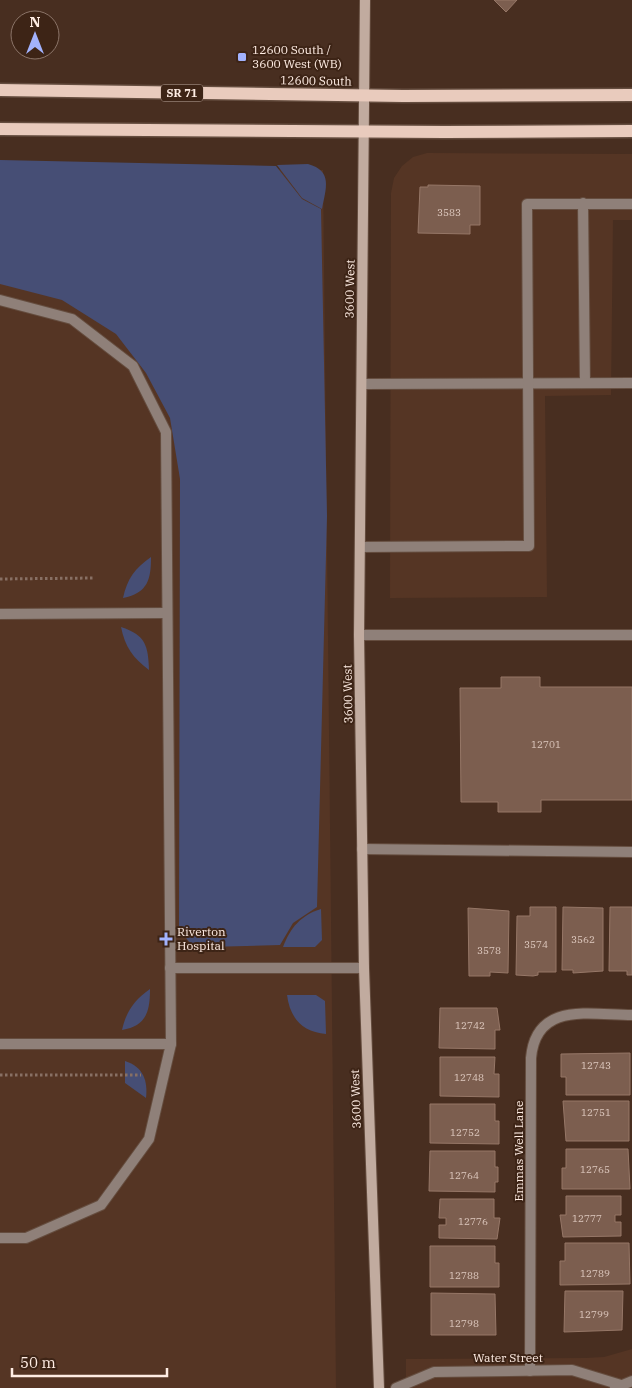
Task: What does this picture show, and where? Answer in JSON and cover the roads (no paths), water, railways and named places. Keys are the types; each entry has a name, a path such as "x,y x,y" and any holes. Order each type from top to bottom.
{"main road":[{"name":"3600 West","path":"365,0 359,635 364,968 379,1388"},
{"name":"12600 South","path":"0,90 365,95 632,95"},
{"path":"0,129 632,131"}],"street":[{"path":"583,203 585,383"},
{"path":"360,547 529,546 526,204 632,204"},
{"path":"0,300 72,319 133,366 166,432 171,1044 149,1139 101,1205 26,1238 0,1238"},
{"path":"362,384 632,383"},
{"path":"0,614 167,613"},
{"path":"359,635 632,635"},
{"path":"362,849 632,852"},
{"path":"170,968 364,968"},
{"name":"Emmas Well Lane","path":"530,1371 531,1058 533,1042 538,1030 546,1023 563,1015 632,1014"},
{"path":"0,1044 171,1044"},
{"name":"Water Street","path":"396,1388 434,1372 572,1370 619,1387 632,1381"}],"place":[{"name":"12600 South / 3600 West (WB)","path":"242,57"},
{"name":"Riverton Hospital","path":"166,939"}]}
